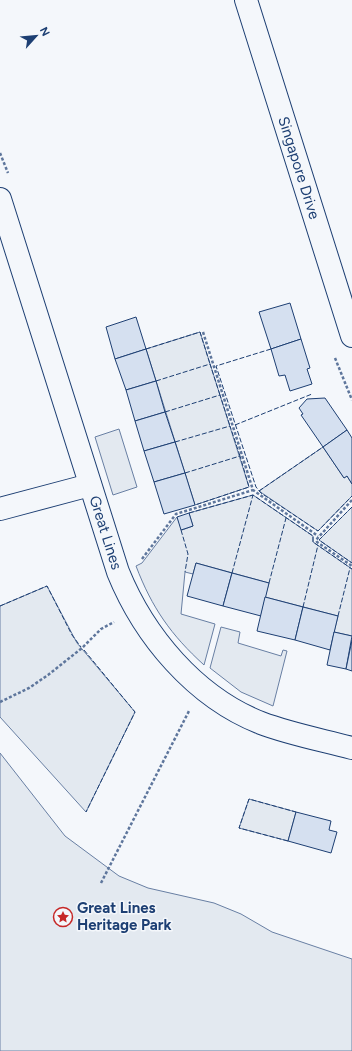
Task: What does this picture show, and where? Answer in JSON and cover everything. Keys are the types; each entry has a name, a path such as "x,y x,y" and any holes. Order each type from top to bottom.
{"street":[{"name":"Singapore Drive","path":"246,0 352,336"},
{"name":"Great Lines","path":"0,199 121,583 135,611 161,646 182,669 236,711 261,723 352,748"},
{"path":"0,509 90,485"}],"path":[{"path":"0,153 10,177"},
{"path":"203,332 253,490 318,536"},
{"path":"139,562 176,514 253,490"},
{"path":"352,500 316,540 352,566"},
{"path":"0,702 29,688 59,666 102,629 135,611"},
{"path":"101,883 202,686"}],"shaded area":[{"path":"200,332 249,487 195,505 146,349"},
{"path":"119,429 137,487 113,495 95,437"},
{"path":"323,447 344,478 347,476 352,484 352,496 318,531 259,491"},
{"path":"253,495 313,536 313,542 352,569 352,636 334,632 338,616 265,597 269,583 196,563 193,574 185,572 181,614 215,624 204,665 172,632 156,608 136,566 142,563 177,517 182,530 193,526 189,513"},
{"path":"352,507 352,563 319,540"},
{"path":"47,586 77,643 135,712 86,812 0,717 0,606"},
{"path":"221,627 240,632 238,643 281,656 283,650 287,651 273,706 241,692 210,668"},
{"name":"Great Lines Heritage Park","path":"0,753 65,836 119,876 148,888 214,903 241,914 272,932 352,959 352,1051 0,1051"},
{"path":"249,799 296,812 288,841 239,828"}],"building":[{"path":"290,303 301,339 271,349 259,312"},
{"path":"136,317 146,349 115,359 106,327"},
{"path":"301,339 310,368 307,369 312,384 290,391 285,375 279,376 271,349"},
{"path":"146,349 156,381 126,390 115,359"},
{"path":"156,381 165,412 135,421 126,390"},
{"path":"325,398 347,430 323,447 301,415 303,414 299,408 307,399"},
{"path":"165,412 175,442 144,451 135,421"},
{"path":"347,430 352,438 352,484 347,476 344,478 323,447"},
{"path":"175,442 185,473 154,482 144,451"},
{"path":"185,473 195,505 164,514 154,482"},
{"path":"189,513 193,526 181,530 177,517"},
{"path":"196,563 232,573 223,606 187,596"},
{"path":"232,573 269,583 261,616 223,606"},
{"path":"265,597 303,607 295,640 257,631"},
{"path":"303,607 338,616 330,650 295,640"},
{"path":"334,632 352,636 346,669 327,665"},
{"path":"352,640 352,671 346,669"},
{"path":"296,812 331,821 329,830 337,832 331,853 288,841"}],"fence":[{"path":"146,349 200,332 210,364"},
{"path":"271,349 216,366 256,487 261,493 318,531 352,496"},
{"path":"156,381 210,364 220,395"},
{"path":"235,425 312,394"},
{"path":"165,412 220,395 230,426"},
{"path":"175,442 230,426 240,456"},
{"path":"259,491 323,447"},
{"path":"185,473 240,456 249,487 195,505"},
{"path":"189,513 253,495 313,536 313,542 352,569"},
{"path":"232,573 253,495"},
{"path":"352,507 319,540 352,563"},
{"path":"269,583 286,518"},
{"path":"181,530 188,554 185,572"},
{"path":"303,607 318,545"},
{"path":"338,616 350,568"},
{"path":"0,606 47,586 72,635 81,647"},
{"path":"84,650 135,712 86,812"},
{"path":"288,841 239,828 249,799 296,812"}],"place":[{"name":"Great Lines Heritage Park","path":"63,917"}]}
